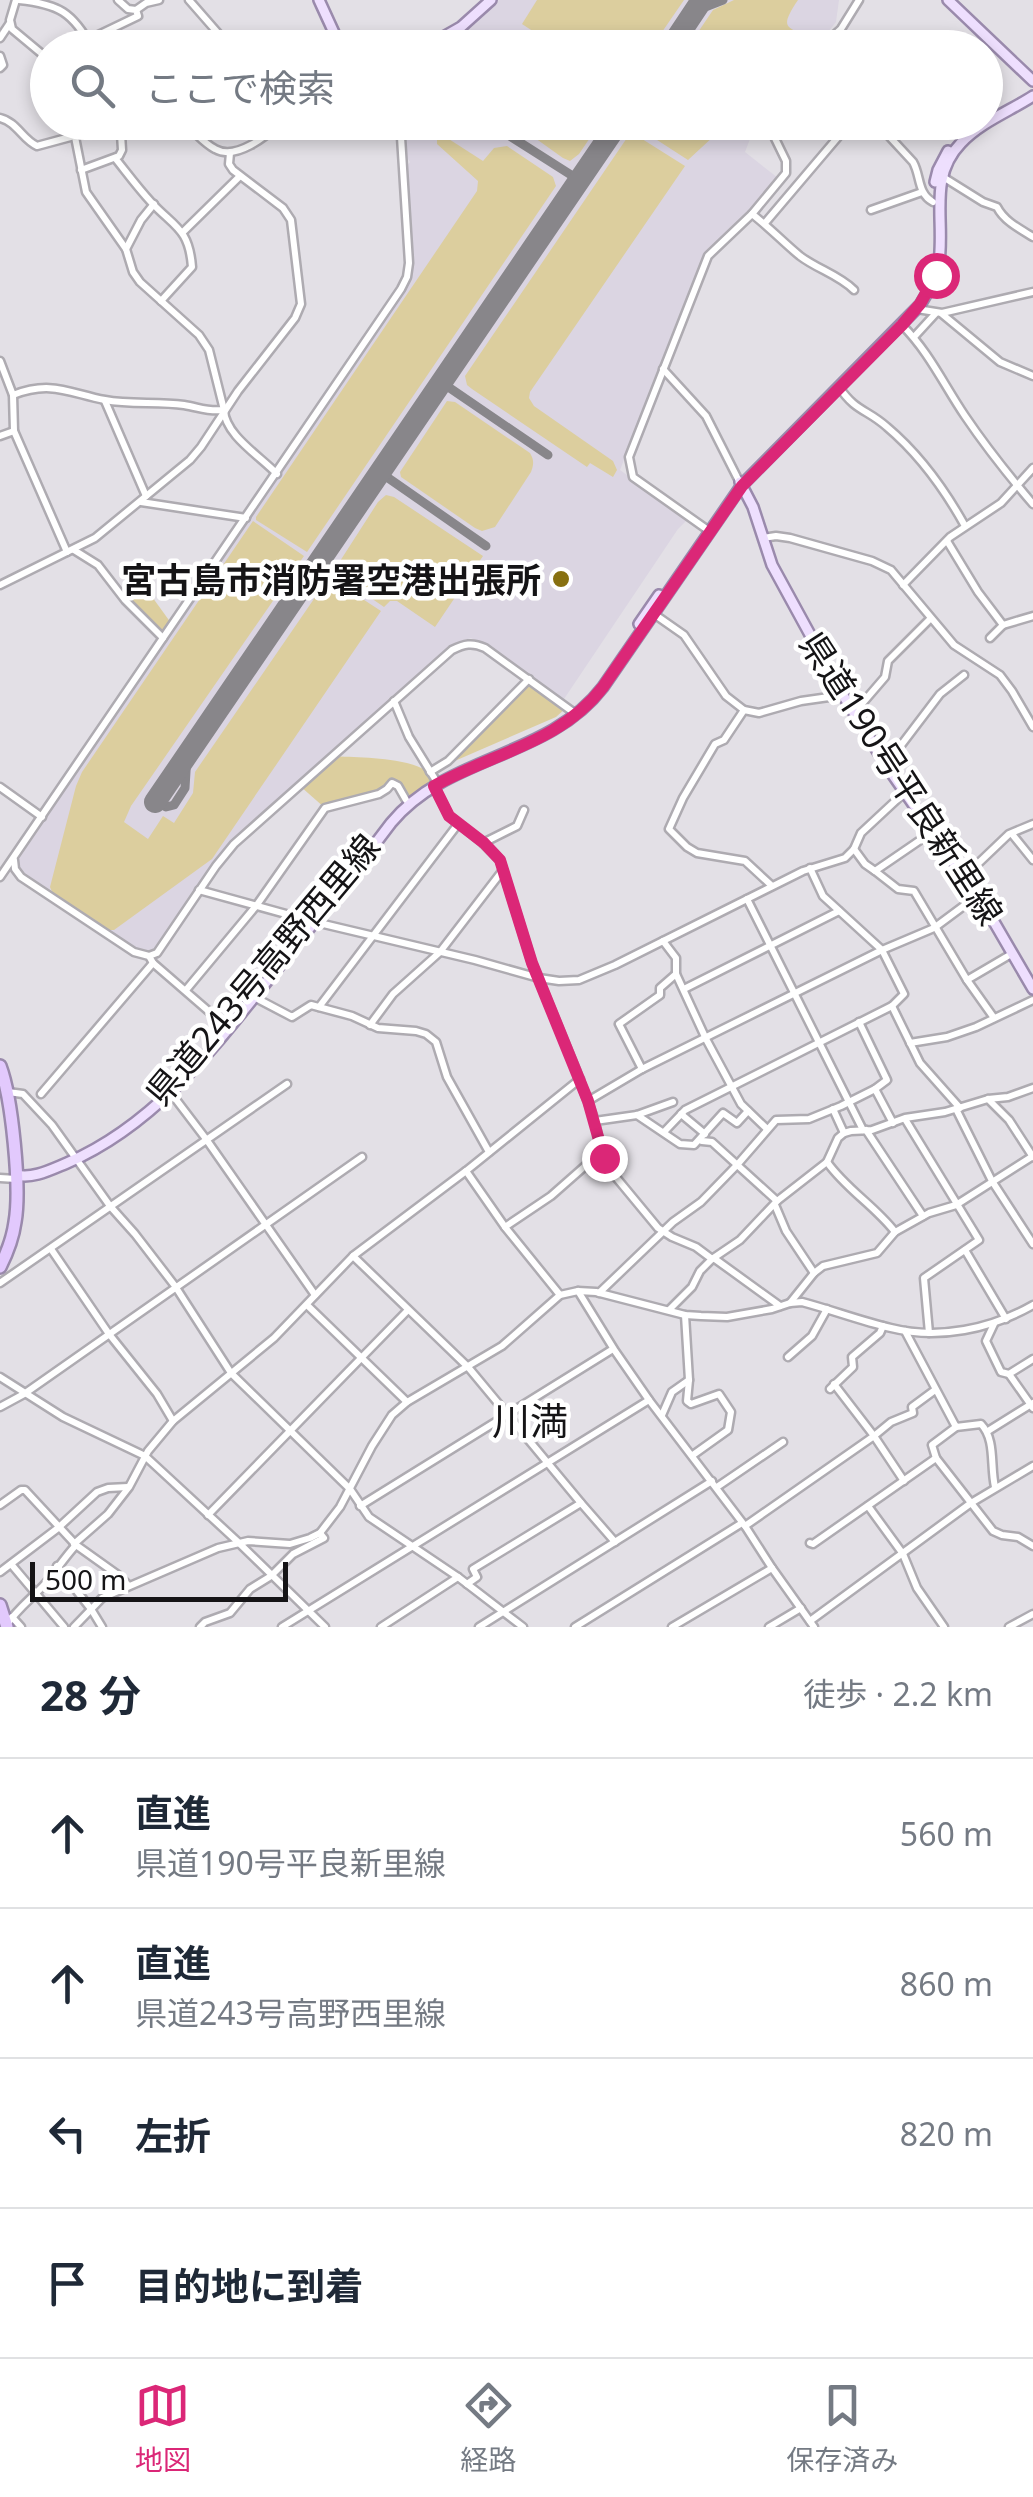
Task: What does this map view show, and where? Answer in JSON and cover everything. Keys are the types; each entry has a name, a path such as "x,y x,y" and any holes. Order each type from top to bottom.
{"highway":[{"path":"0,1066 8,1092 16,1177 16,1218 0,1267"},
{"path":"0,1605 8,1624"}],"main road":[{"path":"319,0 333,30"},
{"path":"951,0 983,30"},
{"path":"456,30 484,2"},
{"path":"1003,49 1033,78"},
{"path":"1003,109 1033,94"},
{"path":"1003,113 1033,94"},
{"path":"740,483 902,325 914,308 932,266 935,182 943,159 957,140"},
{"path":"740,483 928,294 938,268 938,197 942,176 964,140"},
{"name":"県道243号高野西里線","path":"76,1156 120,1128 182,1075 254,997 406,800 433,779 542,732 574,712 602,681 740,483"},
{"name":"県道243号高野西里線","path":"16,1177 32,1176 124,1131 171,1093 400,813 433,779 545,736 570,721 595,697 740,483"},
{"name":"県道190号平良新里線","path":"740,483 777,576 843,696 886,766 977,896 1033,988"}],"street":[{"path":"0,38 10,23 17,0 53,2 83,30"},
{"path":"118,0 128,9 136,10 146,2 159,0"},
{"path":"188,0 215,30"},
{"path":"840,30 860,0"},
{"path":"115,30 136,18 136,10"},
{"path":"10,23 30,44"},
{"path":"0,56 0,68"},
{"path":"0,118 10,120 27,141 37,146 63,140"},
{"path":"75,140 89,198 126,249 140,282 209,350 224,418 233,434 276,474"},
{"path":"80,170 115,158 121,153 121,140"},
{"path":"204,140 220,152 230,153 255,140"},
{"path":"0,877 407,277 400,140"},
{"path":"705,528 633,477 629,457 708,256 782,180 787,167 776,140"},
{"path":"764,224 835,140"},
{"path":"893,140 914,162 922,192 933,202"},
{"path":"0,584 94,538 196,453 295,318 301,304 291,220 282,208 231,168 230,153"},
{"path":"115,158 184,232 190,249 192,267 161,301"},
{"path":"184,232 240,176"},
{"path":"942,176 997,208 1033,236"},
{"path":"872,210 922,192"},
{"path":"126,249 154,204"},
{"path":"752,214 800,256 854,290"},
{"path":"914,308 939,313 1033,292"},
{"path":"914,337 939,313"},
{"path":"939,313 1000,362 1033,376"},
{"path":"902,325 924,349 965,416 1033,504"},
{"path":"0,361 12,395 14,431 70,551 98,565 125,600 164,638"},
{"path":"662,368 706,416 740,483"},
{"path":"839,387 850,403 884,424 910,449 932,474 965,526"},
{"path":"12,395 29,389 60,388 104,400 224,410"},
{"path":"104,400 142,499"},
{"path":"0,436 14,431"},
{"path":"902,585 965,526 996,507 1033,468"},
{"path":"142,499 246,518"},
{"path":"763,538 790,538 872,561 890,570 954,644 1000,675 1033,727"},
{"path":"947,541 1003,625"},
{"path":"654,614 684,635 726,696 744,710 759,713 801,701 843,696"},
{"path":"990,638 1003,625 1033,616"},
{"path":"854,714 885,677 888,662 930,619"},
{"path":"42,1094 151,960 234,844 452,650 464,644 485,648 574,712"},
{"path":"886,766 940,694 964,675"},
{"path":"433,779 529,679"},
{"path":"394,701 449,816 484,843 503,870 610,1170 663,1232 742,1276 780,1306"},
{"path":"744,710 724,740 714,744 669,829 698,853 745,861 772,886"},
{"path":"186,990 256,906 326,808 379,794 392,783 406,800"},
{"path":"0,787 42,817"},
{"path":"199,890 539,978 559,981 590,977 810,868 846,858 860,833 905,792"},
{"path":"484,843 517,826 524,810"},
{"path":"319,1008 458,824"},
{"path":"964,877 1012,834 1033,824"},
{"path":"875,871 932,832"},
{"path":"1012,834 1033,860"},
{"path":"854,849 865,864 898,889 914,891 966,980 994,1018"},
{"path":"14,858 21,877 151,960 226,1026"},
{"path":"664,1132 681,1114 892,1006 904,994 882,950 823,896 810,868"},
{"path":"370,1025 393,994 440,952 503,870"},
{"path":"588,1101 642,1069 934,928 977,896"},
{"path":"747,899 865,1130 923,1216"},
{"path":"684,990 840,911"},
{"path":"663,941 676,958 676,974 741,1104 767,1129"},
{"path":"966,980 1013,954"},
{"path":"642,1069 619,1024 660,995 660,988 676,974"},
{"path":"254,997 292,1018 310,1005 352,1016 378,1028 426,1034 436,1042 447,1077 489,1152"},
{"path":"910,1043 947,1037 1033,1000"},
{"path":"892,1006 920,1063 958,1109 992,1181 1033,1244"},
{"path":"599,1294 672,1222 701,1202 776,1120 809,1119 850,1102 887,1080 860,1022"},
{"path":"21,1627 8,1624 75,1545 108,1514 173,1421 274,1338 353,1256 580,1079"},
{"path":"0,1283 287,1084"},
{"path":"668,1310 692,1286 700,1271 827,1162 838,1138 844,1134 1033,1088"},
{"path":"874,1089 893,1123"},
{"path":"8,1092 18,1092 30,1100 76,1156 174,1286 231,1373 350,1489 381,1527 523,1627"},
{"path":"171,1093 315,1295"},
{"path":"790,1303 823,1266 877,1252 895,1232 923,1216 956,1205 1033,1156 1010,1120 988,1099"},
{"path":"594,1121 637,1114 673,1102"},
{"path":"833,1110 844,1134"},
{"path":"694,1146 723,1113 737,1123 748,1111"},
{"path":"637,1114 680,1144 712,1142 776,1203 786,1231 814,1273"},
{"path":"681,1114 705,1134"},
{"path":"905,1118 979,1240 924,1278 929,1333"},
{"path":"505,1227 551,1196 601,1152"},
{"path":"0,1407 362,1156"},
{"path":"827,1162 895,1232"},
{"path":"466,1171 560,1295"},
{"path":"0,1178 16,1177"},
{"path":"50,1249 173,1421"},
{"path":"965,1250 1006,1319"},
{"path":"353,1256 468,1368 616,1542"},
{"path":"578,1291 649,1400 715,1484 812,1624 971,1503 1033,1466"},
{"path":"74,1627 102,1598 218,1548 238,1542 278,1544 320,1533 392,1415 406,1402 502,1346 560,1295 578,1291 685,1315 728,1317 802,1302 883,1326 929,1333 994,1323 1033,1306"},
{"path":"307,1304 406,1402"},
{"path":"788,1357 812,1336 827,1309"},
{"path":"208,1515 408,1310"},
{"path":"685,1315 687,1402 719,1394 731,1412 728,1430 693,1456"},
{"path":"988,1431 1032,1405 1009,1374 1001,1372 986,1341 994,1323"},
{"path":"883,1326 852,1357 853,1367 832,1387 874,1436 904,1481"},
{"path":"905,1331 956,1427"},
{"path":"360,1506 614,1349"},
{"path":"1009,1374 1033,1359"},
{"path":"0,1377 63,1417 145,1456 325,1627"},
{"path":"662,1415 672,1392 689,1380"},
{"path":"575,1627 744,1524 891,1422 913,1413 912,1407 935,1390"},
{"path":"282,1627 649,1400"},
{"path":"995,1487 991,1442 988,1431 980,1424 956,1427 932,1445 936,1458 997,1534 1033,1546"},
{"path":"478,1627 783,1442"},
{"path":"810,1543 814,1544 936,1458"},
{"path":"0,1572 97,1492 129,1487"},
{"path":"0,1505 26,1490 75,1545 128,1585"},
{"path":"467,1584 477,1577 473,1570 580,1503"},
{"path":"868,1506 903,1554 917,1588 944,1627"},
{"path":"200,1627 230,1612 250,1589 271,1576 293,1554 324,1538 320,1533"},
{"path":"278,1544 293,1554"},
{"path":"10,1564 64,1627"},
{"path":"57,1566 102,1627"},
{"path":"672,1627 772,1568"},
{"path":"381,1627 458,1578"},
{"path":"770,1627 800,1608"},
{"path":"1009,1627 1030,1616 1033,1626"}],"shaded area":[{"path":"499,0 839,0 836,22 830,30 466,30"},
{"path":"537,0 684,0 663,30 531,30 522,24"},
{"path":"734,0 798,0 787,20 793,30 699,30 713,10"},
{"path":"402,140 750,140 745,152 778,178 758,198 745,219 704,255 620,470 688,519 564,699 483,644 471,638 455,643 220,855 152,951 140,953 22,875 17,860 405,288 412,263 405,168 410,162 403,152"},
{"path":"437,140 450,140 483,161 494,148 507,146 553,177 556,186 307,552 256,517 477,191 478,181"},
{"path":"538,140 588,140 570,161"},
{"path":"626,140 644,140 685,166 530,392 534,406 613,461 617,470 613,477 590,463 587,467 472,389 465,376"},
{"path":"657,140 710,140 688,160"},
{"path":"447,401 455,402 532,458 531,472 495,527 482,531 475,528 401,477 400,472"},
{"path":"386,495 483,556 435,627 397,601 384,607 333,572"},
{"path":"253,521 304,556 131,806 124,822 148,839 163,816 174,823 193,793 195,772 329,577 381,611 212,859 114,930 107,930 53,894 50,887 76,786"},
{"path":"137,585 150,594 171,623 163,635 124,596"},
{"path":"527,687 566,708 556,717 450,763"},
{"path":"333,756 403,762 428,771 435,779 406,800 392,783 387,789 325,808 300,786"}],"taxiway":[{"path":"695,11 723,0"},
{"path":"516,140 579,180"},
{"path":"441,382 548,455"},
{"path":"381,473 486,546"},
{"path":"160,794 160,803 166,807 174,805 185,788 187,755"}],"runway":[{"path":"682,30 702,0"},
{"path":"155,802 607,140"}],"place":[{"name":"宮古島市消防署空港出張所","path":"561,579"}],"district":[{"name":"川満","path":"530,1420"}],"route":[{"path":"604,1158 588,1101 532,963 500,860 449,816 434,786 545,736 586,707 748,478 902,325 928,294 936,275"}]}
